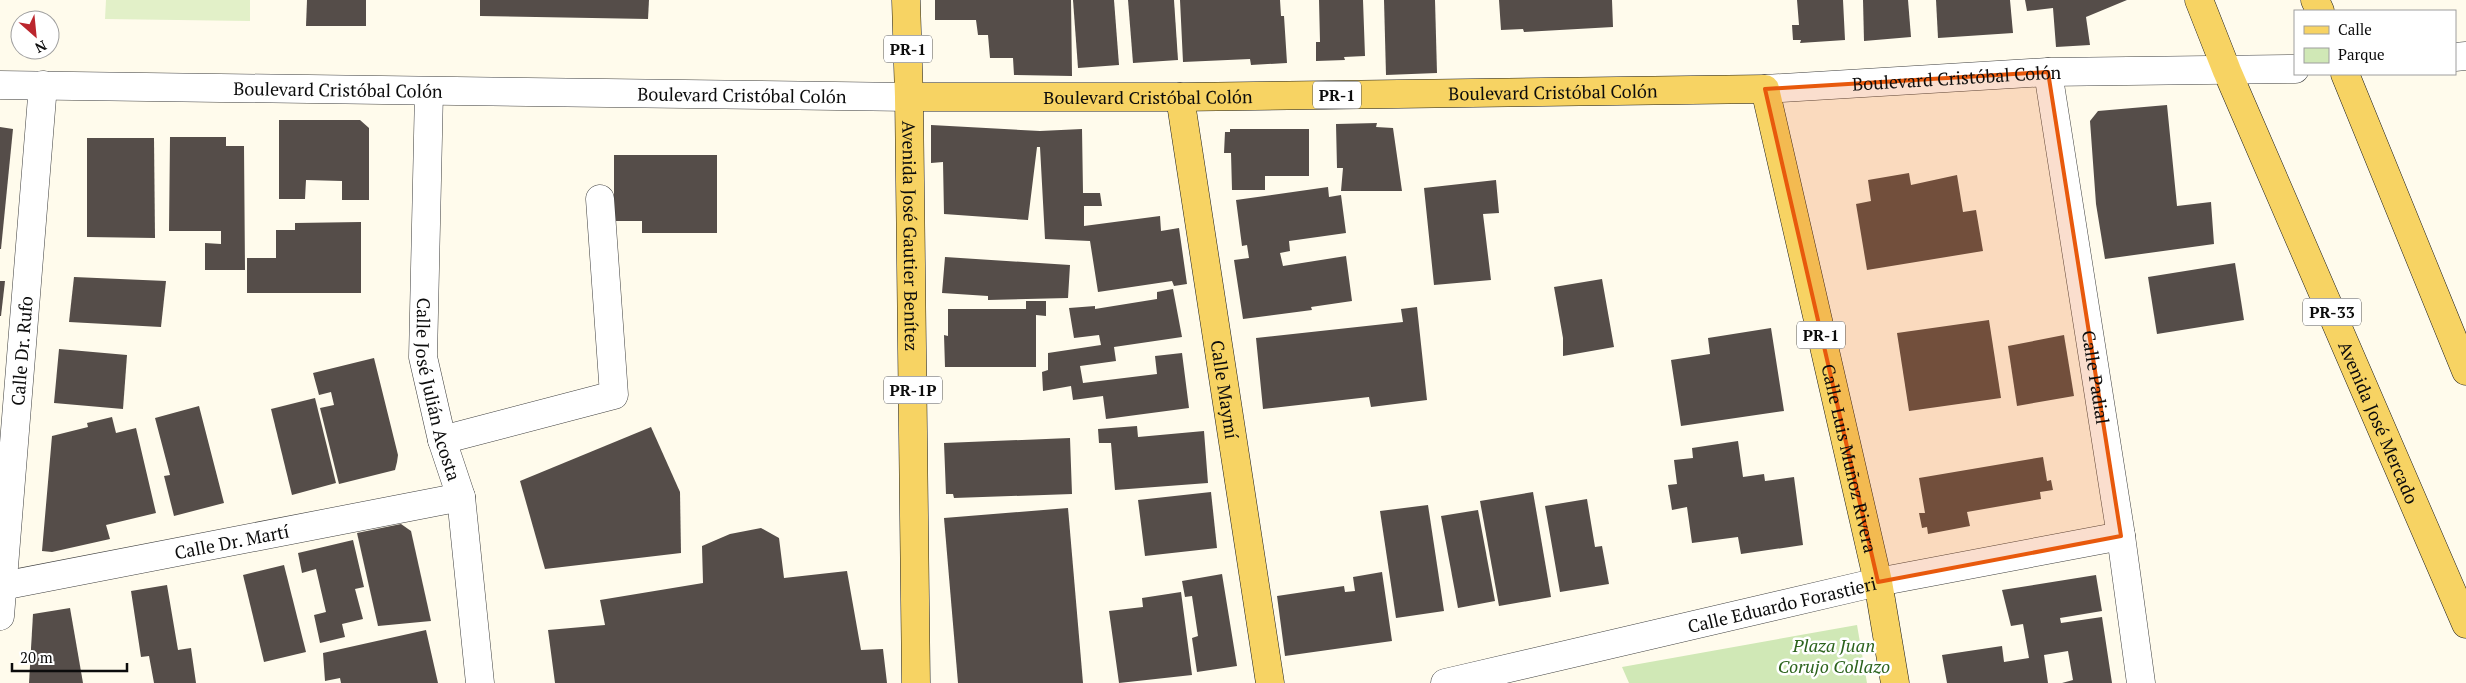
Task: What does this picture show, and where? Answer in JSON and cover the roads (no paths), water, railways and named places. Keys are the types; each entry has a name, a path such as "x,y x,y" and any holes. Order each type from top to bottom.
{"main road":[{"name":"Avenida José Gautier Benítez","path":"906,0 910,98 916,683"},
{"name":"Avenida José Mercado","path":"2199,0 2227,71 2466,624"},
{"path":"2345,75 2466,372"},
{"name":"Boulevard Cristóbal Colón","path":"910,98 1180,97 1765,89"},
{"name":"Calle Luis Muñoz Rivera","path":"1765,89 1878,582 1894,683"},
{"name":"Calle Maymí","path":"1180,97 1270,683"}],"street":[{"name":"Boulevard Cristóbal Colón","path":"1765,89 2048,72 2294,70"},
{"name":"Calle Padial","path":"2048,72 2121,536 2141,683"},
{"name":"Boulevard Cristóbal Colón","path":"0,85 910,98"},
{"name":"Calle Dr. Rufo","path":"0,616 43,85"},
{"name":"Calle José Julián Acosta","path":"429,92 423,357 442,440 461,497 480,683"},
{"path":"442,440 614,395 600,199"},
{"name":"Calle Dr. Martí","path":"2,586 461,497"},
{"name":"Calle Eduardo Forastieri","path":"1445,683 1878,582 2121,536"}],"park label":[{"name":"Plaza Juan Corujo Collazo","path":"1834,655"}]}
